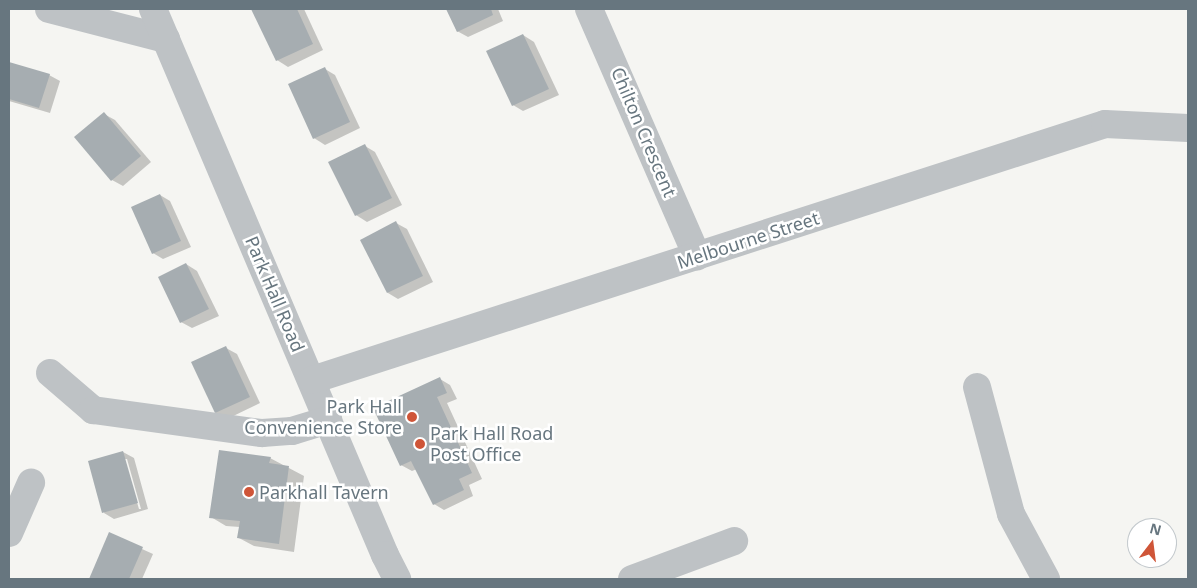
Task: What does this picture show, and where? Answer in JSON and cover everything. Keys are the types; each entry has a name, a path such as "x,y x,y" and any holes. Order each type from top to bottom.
{"street":[{"path":"49,9 166,40"},
{"name":"Park Hall Road","path":"152,9 312,380 385,555 397,579"},
{"name":"Chilton Crescent","path":"589,9 594,16 697,256"},
{"name":"Melbourne Street","path":"312,380 1105,124 1188,128"},
{"path":"50,373 93,410 262,433 292,431 328,420"},
{"path":"976,387 1011,514 1046,579"},
{"path":"9,533 31,483"},
{"path":"632,579 734,541"}],"building":[{"path":"251,9 297,9 313,44 276,61"},
{"path":"446,9 491,9 493,15 457,32"},
{"path":"523,34 549,89 512,106 486,51"},
{"path":"9,62 50,74 39,108 9,99"},
{"path":"325,67 350,122 313,139 288,84"},
{"path":"104,112 141,156 111,181 74,137"},
{"path":"365,144 392,198 355,216 328,162"},
{"path":"160,194 181,241 152,254 131,207"},
{"path":"396,221 423,276 387,293 360,240"},
{"path":"186,263 209,309 180,323 158,277"},
{"path":"226,346 250,397 215,413 191,362"},
{"name":"Park Hall Convenience Store","path":"440,377 447,393 437,397 472,473 459,479 464,490 433,505 411,461 400,466 373,408"},
{"name":"Parkhall Tavern","path":"219,450 271,457 269,463 289,466 279,544 237,538 240,521 209,518"},
{"path":"123,451 138,503 102,513 88,461"},
{"path":"109,532 143,547 129,579 89,579"}],"place":[{"name":"Park Hall Convenience Store","path":"412,417"},
{"name":"Park Hall Road Post Office","path":"420,444"},
{"name":"Parkhall Tavern","path":"249,492"}]}
